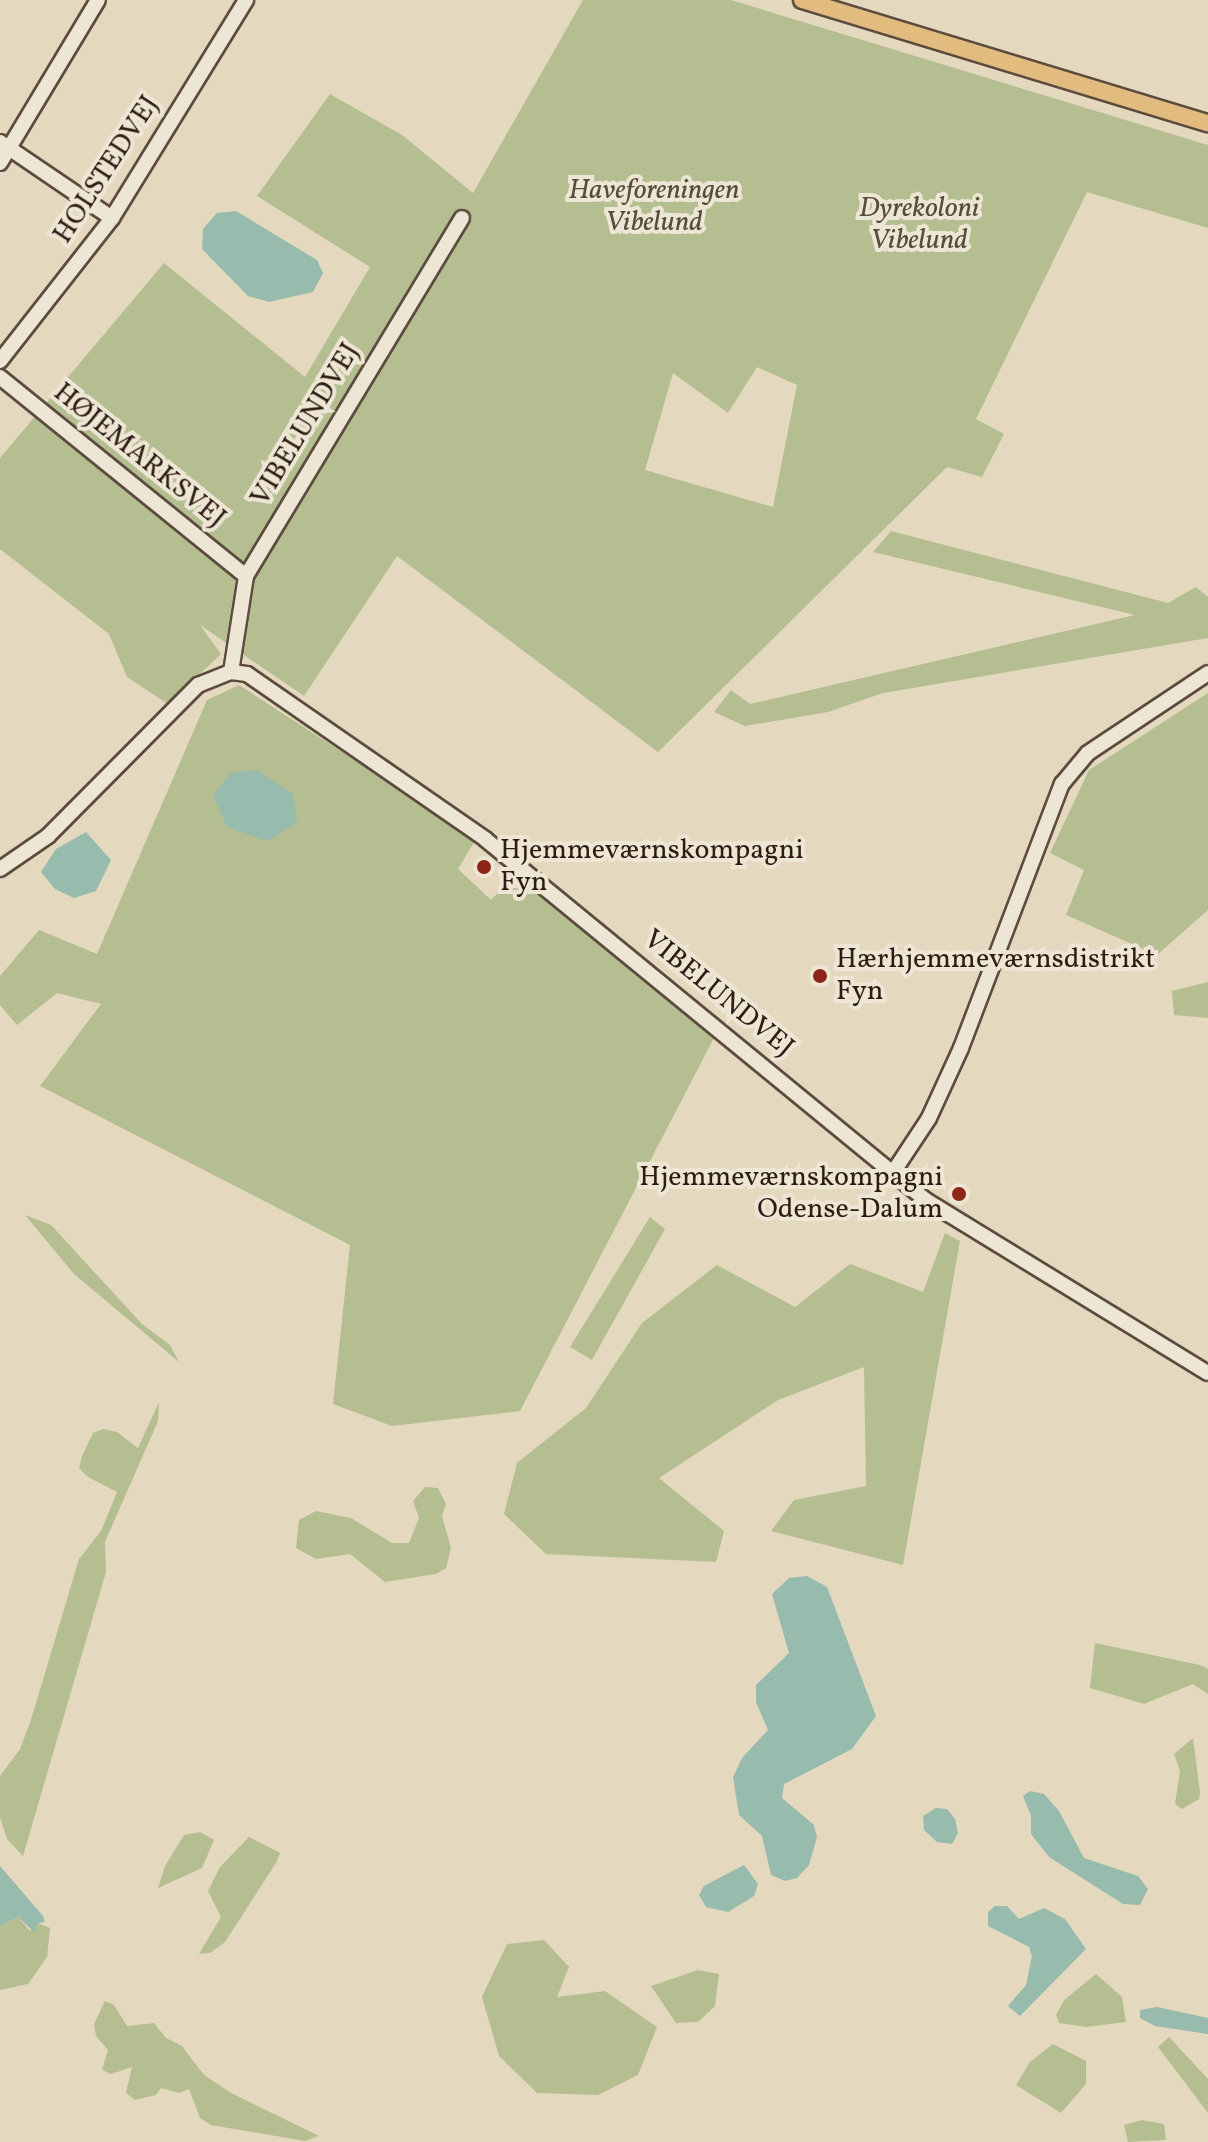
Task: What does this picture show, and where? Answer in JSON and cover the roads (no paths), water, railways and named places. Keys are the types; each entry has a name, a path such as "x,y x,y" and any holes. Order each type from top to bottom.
{"main road":[{"path":"802,0 1208,123"}],"street":[{"path":"0,163 6,145 98,0"},
{"name":"HOLSTEDVEJ","path":"0,361 112,218 246,0"},
{"path":"6,145 112,218"},
{"name":"VIBELUNDVEJ","path":"462,218 246,576 231,672 265,683 474,831 892,1174 979,1236 1208,1373"},
{"name":"HØJEMARKSVEJ","path":"0,377 246,576"},
{"path":"0,869 48,836 198,685 231,672"},
{"path":"892,1174 929,1118 961,1048 1062,784 1088,753 1208,673"}],"place":[{"name":"Hjemmeværnskompagni Fyn","path":"484,867"},
{"name":"Hærhjemmeværnsdistrikt Fyn","path":"820,976"},
{"name":"Hjemmeværnskompagni Odense-Dalum","path":"959,1194"}],"park label":[{"name":"Haveforeningen Vibelund","path":"654,207"},
{"name":"Dyrekoloni Vibelund","path":"919,225"}]}
